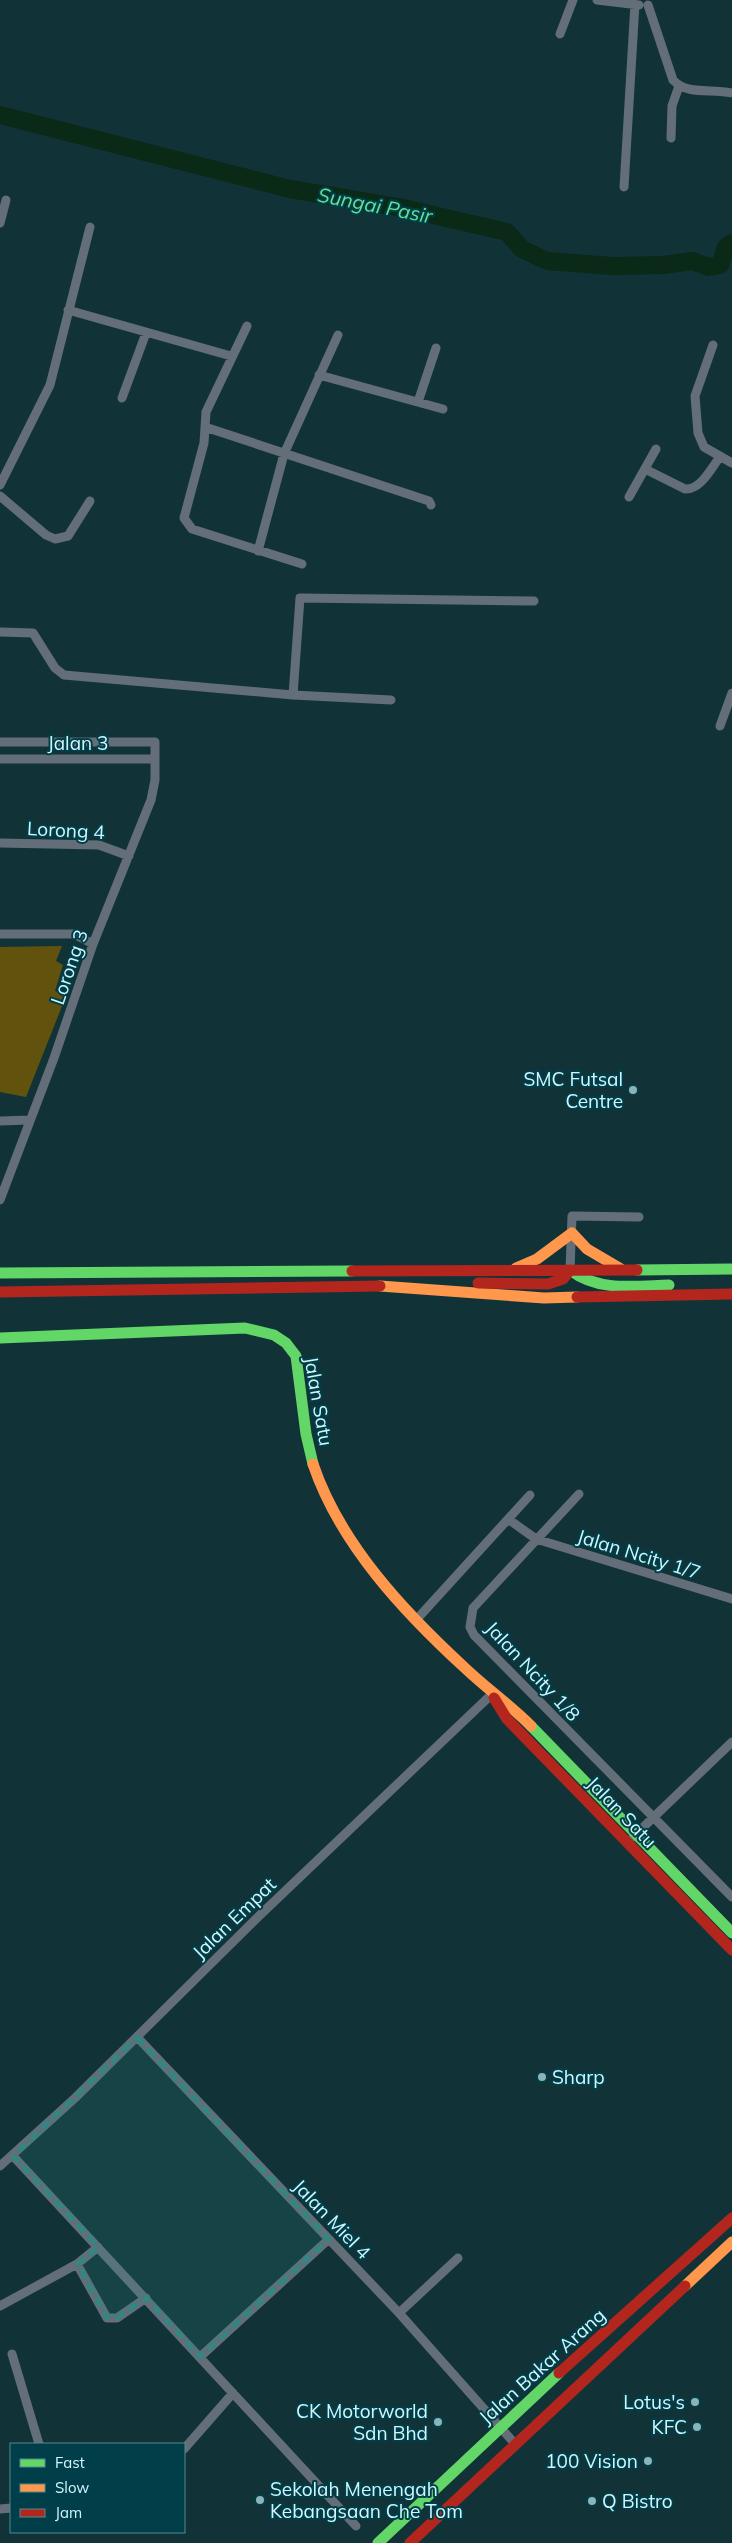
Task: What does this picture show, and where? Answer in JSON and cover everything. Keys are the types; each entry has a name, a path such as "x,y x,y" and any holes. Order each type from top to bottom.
{"main road":[{"path":"509,1271 537,1259 572,1233 587,1248 621,1269"},
{"path":"0,1273 732,1269"},
{"path":"0,1292 379,1286 419,1283 548,1284 563,1279 570,1270"},
{"path":"570,1270 585,1282 678,1285 732,1294"},
{"path":"379,1286 544,1298 732,1294"},
{"name":"Jalan Satu","path":"0,1338 245,1328 278,1335 289,1345 296,1356 308,1446 326,1499 354,1544 417,1619 492,1694 517,1712 732,1933"},
{"name":"Jalan Satu","path":"492,1694 507,1719 732,1950"},
{"name":"Jalan Bakar Arang","path":"378,2543 500,2428 732,2218"},
{"name":"Jalan Bakar Arang","path":"410,2543 731,2243"}],"street":[{"path":"560,34 573,0"},
{"path":"597,0 635,4 648,3 673,80 679,86 686,89 732,93"},
{"path":"624,187 635,4"},
{"path":"672,138 672,106 679,86"},
{"path":"0,223 6,200"},
{"path":"0,485 50,385 90,228"},
{"path":"68,310 231,356"},
{"path":"247,326 231,356 206,412 204,443 184,515 185,521 192,529 302,564"},
{"path":"122,398 146,333"},
{"path":"258,551 284,454 338,336"},
{"path":"714,345 696,388 695,402 699,441 704,447 732,463"},
{"path":"418,402 436,348"},
{"path":"319,375 443,409"},
{"path":"205,427 429,501 431,504"},
{"path":"629,497 656,450"},
{"path":"644,469 685,489 691,489 697,486 720,457"},
{"path":"0,496 46,535 55,539 68,536 90,501"},
{"path":"293,695 300,598 534,601"},
{"path":"0,632 27,631 33,633 55,668 64,674 293,695 391,700"},
{"path":"720,726 732,693"},
{"name":"Lorong 3","path":"0,742 155,742 151,800 94,944 0,1200"},
{"name":"Jalan 3","path":"0,759 155,759"},
{"name":"Lorong 4","path":"0,844 100,845 129,856"},
{"path":"0,934 74,934 94,944"},
{"path":"0,1120 29,1120"},
{"path":"570,1270 572,1216 639,1217"},
{"path":"536,1539 579,1494"},
{"path":"417,1619 530,1495"},
{"name":"Jalan Ncity 1/7","path":"508,1519 536,1539 732,1599"},
{"name":"Jalan Ncity 1/8","path":"536,1539 473,1608 470,1627 474,1635 652,1817"},
{"name":"Jalan Empat","path":"0,2166 14,2156 492,1694"},
{"path":"627,1842 730,1747"},
{"path":"652,1817 732,1897"},
{"name":"Jalan Miel 4","path":"137,2037 399,2312 516,2445"},
{"path":"14,2156 356,2526"},
{"path":"200,2357 329,2239"},
{"path":"0,2306 77,2264 98,2247"},
{"path":"399,2312 458,2258"},
{"path":"77,2264 107,2318 117,2318 146,2298"},
{"path":"12,2354 39,2443"},
{"path":"185,2448 233,2392"}],"highlighted area":[{"path":"137,2037 329,2239 200,2357 146,2298 117,2318 107,2318 77,2264 98,2247 13,2156"}],"shaded area":[{"path":"62,946 56,961 63,965 55,991 66,996 26,1097 0,1092 0,947"}],"waterway":[{"name":"Sungai Pasir","path":"0,115 290,189 403,208 507,232 522,249 547,261 613,266 663,265 692,261 709,267 720,265 726,247 732,243"}],"traffic: fast":[{"path":"637,1270 732,1269"},
{"path":"570,1270 581,1277 605,1285 669,1285"},
{"path":"0,1273 352,1271"},
{"path":"0,1338 245,1328 274,1335 286,1343 296,1356 306,1434 313,1464"},
{"path":"531,1726 732,1933"},
{"path":"378,2543 559,2373"}],"traffic: slow":[{"path":"516,1268 537,1259 572,1233 587,1249 621,1269"},
{"path":"380,1286 544,1298 577,1297"},
{"path":"313,1464 340,1522 376,1575 419,1624 531,1726"},
{"path":"685,2286 732,2242"}],"traffic: jam":[{"path":"478,1283 548,1284 563,1279 570,1270"},
{"path":"352,1271 637,1270"},
{"path":"0,1292 380,1286"},
{"path":"577,1297 732,1294"},
{"path":"494,1698 507,1719 732,1950"},
{"path":"559,2373 732,2218"},
{"path":"410,2543 685,2286"}],"place":[{"name":"SMC Futsal Centre","path":"633,1090"},
{"name":"Sharp","path":"542,2077"},
{"name":"Lotus's","path":"695,2402"},
{"name":"CK Motorworld Sdn Bhd","path":"438,2422"},
{"name":"KFC","path":"697,2427"},
{"name":"100 Vision","path":"648,2461"},
{"name":"Sekolah Menengah Kebangsaan Che Tom","path":"260,2500"},
{"name":"Q Bistro","path":"592,2501"}]}
